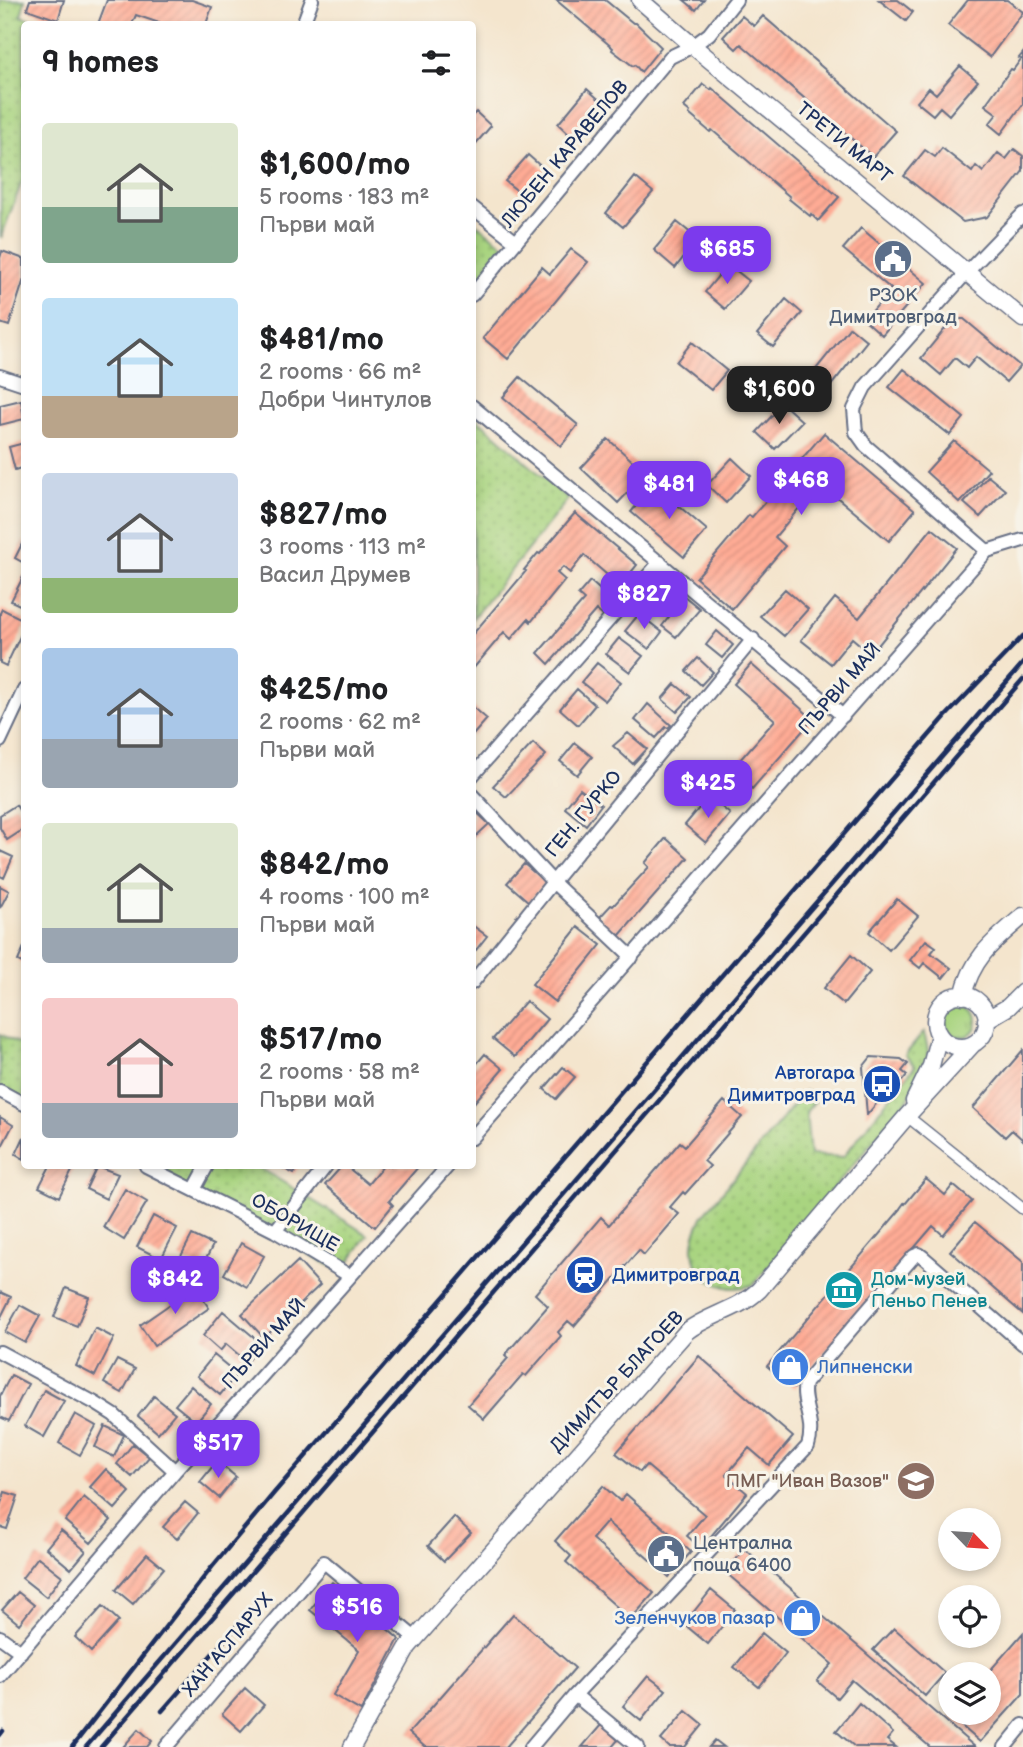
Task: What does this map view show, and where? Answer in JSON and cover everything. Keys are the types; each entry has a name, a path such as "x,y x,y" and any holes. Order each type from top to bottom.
{"street":[{"path":"304,21 312,0"},
{"name":"ТРЕТИ МАРТ","path":"640,0 1023,319"},
{"name":"ЛЮБЕН КАРАВЕЛОВ","path":"476,290 670,57 693,46 709,34 736,0"},
{"path":"476,210 516,242"},
{"path":"1023,214 967,272 866,387 854,409 856,432 866,446 987,551 1023,540"},
{"path":"0,376 21,383"},
{"path":"476,409 843,716"},
{"name":"ПЪРВИ МАЙ","path":"476,1133 987,551"},
{"path":"476,771 660,562"},
{"name":"ГЕН. ГУРКО","path":"476,977 752,639"},
{"path":"0,741 21,696"},
{"path":"476,799 553,882 632,957"},
{"path":"963,996 971,969 984,951 1023,916"},
{"path":"986,1020 1008,1007 1023,992"},
{"path":"963,996 970,997 979,1004 984,1010 986,1020 983,1034 973,1044 964,1047 945,1042 939,1035 935,1021 939,1008 949,998 963,996"},
{"path":"939,1035 930,1066 907,1116 1023,1209"},
{"name":"ДИМИТЪР БЛАГОЕВ","path":"352,1747 415,1638 687,1331 741,1303 759,1290 907,1116 973,1044"},
{"path":"0,1091 21,1102"},
{"name":"ОБОРИЩЕ","path":"152,1169 275,1231 350,1276"},
{"path":"194,1190 205,1169"},
{"path":"275,1231 324,1169"},
{"name":"ПЪРВИ МАЙ","path":"0,1676 175,1471 445,1169"},
{"path":"531,1747 575,1695 808,1446 811,1428 803,1390 805,1383 914,1256 919,1254 923,1257 1023,1344"},
{"path":"0,1352 114,1415 175,1471"},
{"name":"ХАН АСПАРУХ","path":"166,1747 324,1562 415,1638"},
{"path":"0,1637 21,1652"},
{"path":"575,1695 638,1747"},
{"path":"1005,1747 1023,1725"}],"green space":[{"path":"0,0 25,0 21,16 37,21 21,21 21,184 1,238"},
{"path":"476,223 505,246 476,282"},
{"path":"476,418 568,499 476,614"},
{"path":"961,1005 972,1010 977,1021 972,1032 961,1037 950,1032 945,1021 950,1010"},
{"path":"924,1032 927,1058 908,1099 753,1285 732,1288 705,1277 695,1260 693,1249 694,1237 702,1217 805,1091 816,1100 806,1112 810,1155 843,1157 915,1066 905,1055"},
{"path":"0,1034 21,1044 21,1102 0,1091"},
{"path":"152,1169 262,1169 368,1235 342,1272"}],"building":[{"path":"30,0 64,0 58,20 27,9"},
{"path":"107,0 192,0 212,7 207,21 153,21 136,15 133,21 99,21"},
{"path":"556,0 605,0 636,23 661,47 641,72"},
{"path":"684,0 704,0 696,10"},
{"path":"879,0 898,0 913,12 906,21"},
{"path":"968,0 1007,0 1023,12 990,57 948,25"},
{"path":"742,16 754,26 763,16 896,131 873,157 741,44 736,49 723,37"},
{"path":"1023,53 1023,104 1001,134 989,124 997,114 985,105"},
{"path":"960,66 978,81 949,115 940,107 933,115 917,102 929,88 936,94"},
{"path":"703,84 711,90 712,88 839,197 818,221 789,199 790,197 712,130 710,132 689,114 684,107"},
{"path":"587,89 603,103 573,138 558,124"},
{"path":"476,112 491,126 476,143"},
{"path":"942,148 972,172 976,166 983,172 998,153 1006,159 1014,149 1023,156 1023,171 987,217 963,222 904,176 925,150 935,157"},
{"path":"528,155 545,170 524,196 505,181"},
{"path":"635,177 653,192 623,227 606,213"},
{"path":"677,222 698,239 675,268 654,250"},
{"path":"861,228 926,283 882,335 865,320 891,289 843,249"},
{"path":"571,249 588,262 508,359 483,338 542,267 550,274"},
{"path":"2,251 21,258 21,288 9,326 0,323"},
{"path":"728,264 749,281 725,309 705,292"},
{"path":"786,299 802,313 773,347 757,334"},
{"path":"953,319 964,319 1020,366 1006,382 976,357 967,368 955,358 941,375 921,358"},
{"path":"850,327 867,341 821,398 804,384"},
{"path":"692,342 727,371 711,390 676,362"},
{"path":"904,369 964,418 950,435 889,387"},
{"path":"520,377 578,425 561,446 503,397"},
{"path":"21,400 21,420 0,425 0,405"},
{"path":"783,404 802,421 775,449 757,432"},
{"path":"824,433 915,510 889,541 820,483 775,537 785,546 732,609 696,578"},
{"path":"608,439 646,473 618,503 581,468"},
{"path":"954,441 989,470 960,503 926,472"},
{"path":"21,444 21,468 15,470 9,447"},
{"path":"732,458 751,476 726,503 707,485"},
{"path":"988,476 1005,490 980,517 964,503"},
{"path":"654,485 707,530 684,557 631,512"},
{"path":"575,513 637,565 620,586 584,555 570,573 563,567 557,573 565,580 531,622 528,619 511,639 504,632 476,665 476,630 538,553 540,554"},
{"path":"932,528 957,548 871,654 852,638 831,664 801,640 835,598 859,618"},
{"path":"21,546 21,561 15,558"},
{"path":"21,581 21,606 11,601"},
{"path":"590,581 614,602 602,615 596,610 549,664 538,653 584,600 578,595"},
{"path":"668,583 700,609 676,637 662,626 669,617 652,603"},
{"path":"785,589 808,609 784,636 760,616"},
{"path":"2,609 21,618 21,634 6,666 0,663"},
{"path":"639,614 662,632 649,649 625,631"},
{"path":"717,631 733,645 722,658 706,645"},
{"path":"619,638 643,656 630,672 606,654"},
{"path":"698,658 713,672 701,685 686,671"},
{"path":"597,663 621,682 605,701 581,682"},
{"path":"751,664 813,719 752,789 731,770 775,720 734,684"},
{"path":"675,684 691,697 677,712 662,699"},
{"path":"577,689 595,705 578,725 560,709"},
{"path":"648,704 671,725 656,738 635,720"},
{"path":"476,709 487,719 476,731"},
{"path":"628,733 647,749 633,764 613,746"},
{"path":"533,743 546,755 506,797 493,786"},
{"path":"575,743 592,757 577,775 560,761"},
{"path":"580,789 601,805 586,825 565,808"},
{"path":"709,796 730,814 706,843 685,825"},
{"path":"16,805 21,813 21,831 7,840 0,828 0,815"},
{"path":"476,812 489,824 476,836"},
{"path":"666,838 688,858 619,936 599,918 649,867 645,863"},
{"path":"0,851 13,857 4,878 0,876"},
{"path":"524,864 545,882 529,902 507,883"},
{"path":"0,886 9,891 0,908"},
{"path":"897,899 918,916 889,950 869,932"},
{"path":"578,927 601,945 555,1002 532,984"},
{"path":"476,928 487,936 476,950"},
{"path":"926,940 936,947 931,953 951,968 943,978 924,963 920,968 910,960"},
{"path":"851,955 870,972 844,1004 824,988"},
{"path":"526,1001 547,1019 515,1057 493,1039"},
{"path":"1023,1050 1023,1140 1012,1130 1005,1137 973,1108"},
{"path":"485,1054 503,1069 476,1100 476,1064"},
{"name":"Автогара Димитровград","path":"871,1057 901,1059 908,1064 902,1071 907,1075 890,1096 886,1092 867,1115 863,1067"},
{"path":"563,1067 575,1077 556,1099 544,1089"},
{"name":"Димитровград","path":"724,1101 742,1117 704,1161 710,1166 670,1207 679,1214 644,1255 639,1250 574,1326 568,1321 558,1332 561,1336 484,1419 468,1405 508,1358 505,1355 548,1306 535,1294 601,1217 609,1225 680,1142 685,1146"},
{"path":"0,1117 13,1125 0,1150"},
{"path":"21,1143 21,1157 16,1154"},
{"path":"48,1169 73,1169 59,1197 39,1187"},
{"path":"96,1169 118,1174 106,1199 86,1189"},
{"path":"285,1169 297,1169 294,1174"},
{"path":"339,1169 350,1169 368,1184 380,1169 416,1169 389,1201 393,1205 375,1227 325,1185"},
{"path":"926,1179 945,1195 953,1185 972,1201 943,1235 933,1226 794,1388 767,1366"},
{"path":"125,1189 147,1202 124,1240 103,1227"},
{"path":"153,1216 177,1228 161,1259 137,1247"},
{"path":"975,1222 1023,1262 1023,1314 950,1251"},
{"path":"192,1235 213,1245 201,1269 180,1258"},
{"path":"241,1243 264,1256 247,1287 224,1274"},
{"path":"298,1261 320,1285 264,1338 242,1314"},
{"path":"195,1287 209,1308 154,1346 140,1325"},
{"path":"66,1288 89,1297 77,1326 54,1317"},
{"path":"0,1292 11,1297 0,1319"},
{"path":"20,1305 40,1316 25,1343 5,1332"},
{"path":"223,1311 262,1344 247,1362 226,1344 220,1351 203,1336"},
{"path":"95,1328 114,1338 95,1376 76,1366"},
{"path":"214,1355 237,1374 220,1395 197,1376"},
{"path":"699,1356 793,1437 769,1465 749,1448 726,1475 747,1493 701,1548 687,1536 705,1515 646,1465 640,1472 616,1453"},
{"path":"117,1360 135,1369 122,1393 104,1383"},
{"path":"11,1375 28,1384 9,1421 0,1417 0,1396"},
{"path":"191,1386 211,1404 196,1422 175,1405"},
{"path":"44,1390 64,1401 44,1437 25,1426"},
{"path":"154,1396 175,1413 158,1433 138,1416"},
{"path":"75,1414 96,1426 80,1455 59,1443"},
{"path":"105,1426 124,1435 114,1457 95,1447"},
{"path":"133,1444 149,1457 132,1477 117,1464"},
{"path":"217,1461 236,1477 219,1498 200,1482"},
{"path":"106,1469 130,1492 115,1509 90,1487"},
{"name":"Централна поща 6400","path":"603,1486 620,1501 626,1494 691,1552 669,1577 607,1522 592,1539 654,1593 631,1619 616,1610 618,1608 566,1562 571,1556 555,1541"},
{"path":"5,1492 18,1496 7,1529 0,1527 0,1506"},
{"path":"84,1497 111,1520 91,1543 65,1521"},
{"path":"185,1502 198,1513 177,1539 163,1527"},
{"path":"454,1517 471,1533 444,1561 428,1546"},
{"path":"61,1530 86,1551 71,1569 46,1548"},
{"name":"Зеленчуков пазар","path":"745,1549 938,1715 938,1725 949,1725 975,1747 930,1747 852,1680 837,1698 817,1681 832,1664 725,1572"},
{"path":"147,1554 164,1568 133,1604 116,1590"},
{"path":"38,1557 62,1576 46,1597 22,1578"},
{"path":"332,1582 399,1639 361,1711 333,1695 359,1650 310,1610"},
{"path":"711,1590 735,1610 708,1644 684,1624"},
{"path":"18,1592 34,1605 19,1624 2,1610"},
{"path":"103,1606 119,1621 91,1652 75,1637"},
{"path":"513,1614 575,1668 506,1747 425,1747 409,1733"},
{"path":"894,1628 938,1667 938,1681 925,1696 873,1650"},
{"path":"762,1633 786,1653 759,1687 734,1667"},
{"path":"1023,1633 1023,1694 1001,1719 1001,1662 997,1662"},
{"path":"648,1676 666,1690 641,1721 623,1706"},
{"path":"245,1688 264,1705 241,1731 222,1714"},
{"path":"859,1703 893,1733 887,1740 896,1747 855,1747 836,1731"},
{"path":"686,1711 703,1725 685,1747 669,1747 661,1740"},
{"path":"601,1725 618,1740 612,1747 582,1747"},
{"path":"960,1725 995,1725 980,1742"},
{"path":"139,1729 152,1741 147,1747 123,1747"},
{"path":"715,1740 724,1747 709,1747"}],"railway":[{"path":"72,1747 212,1567 274,1493 946,716 1023,636"},
{"path":"86,1747 1023,663"},
{"path":"101,1747 1023,679"},
{"path":"162,1711 251,1610"},
{"path":"0,1735 3,1731"}],"place":[{"name":"РЗОК Димитровград","path":"893,259"},
{"name":"Автогара Димитровград","path":"882,1084"},
{"name":"Димитровград","path":"585,1275"},
{"name":"Дом-музей Пеньо Пенев","path":"844,1290"},
{"name":"Липненски","path":"790,1367"},
{"name":"ПМГ \"Иван Вазов\"","path":"916,1481"},
{"name":"Централна поща 6400","path":"666,1554"},
{"name":"Зеленчуков пазар","path":"802,1618"}]}
